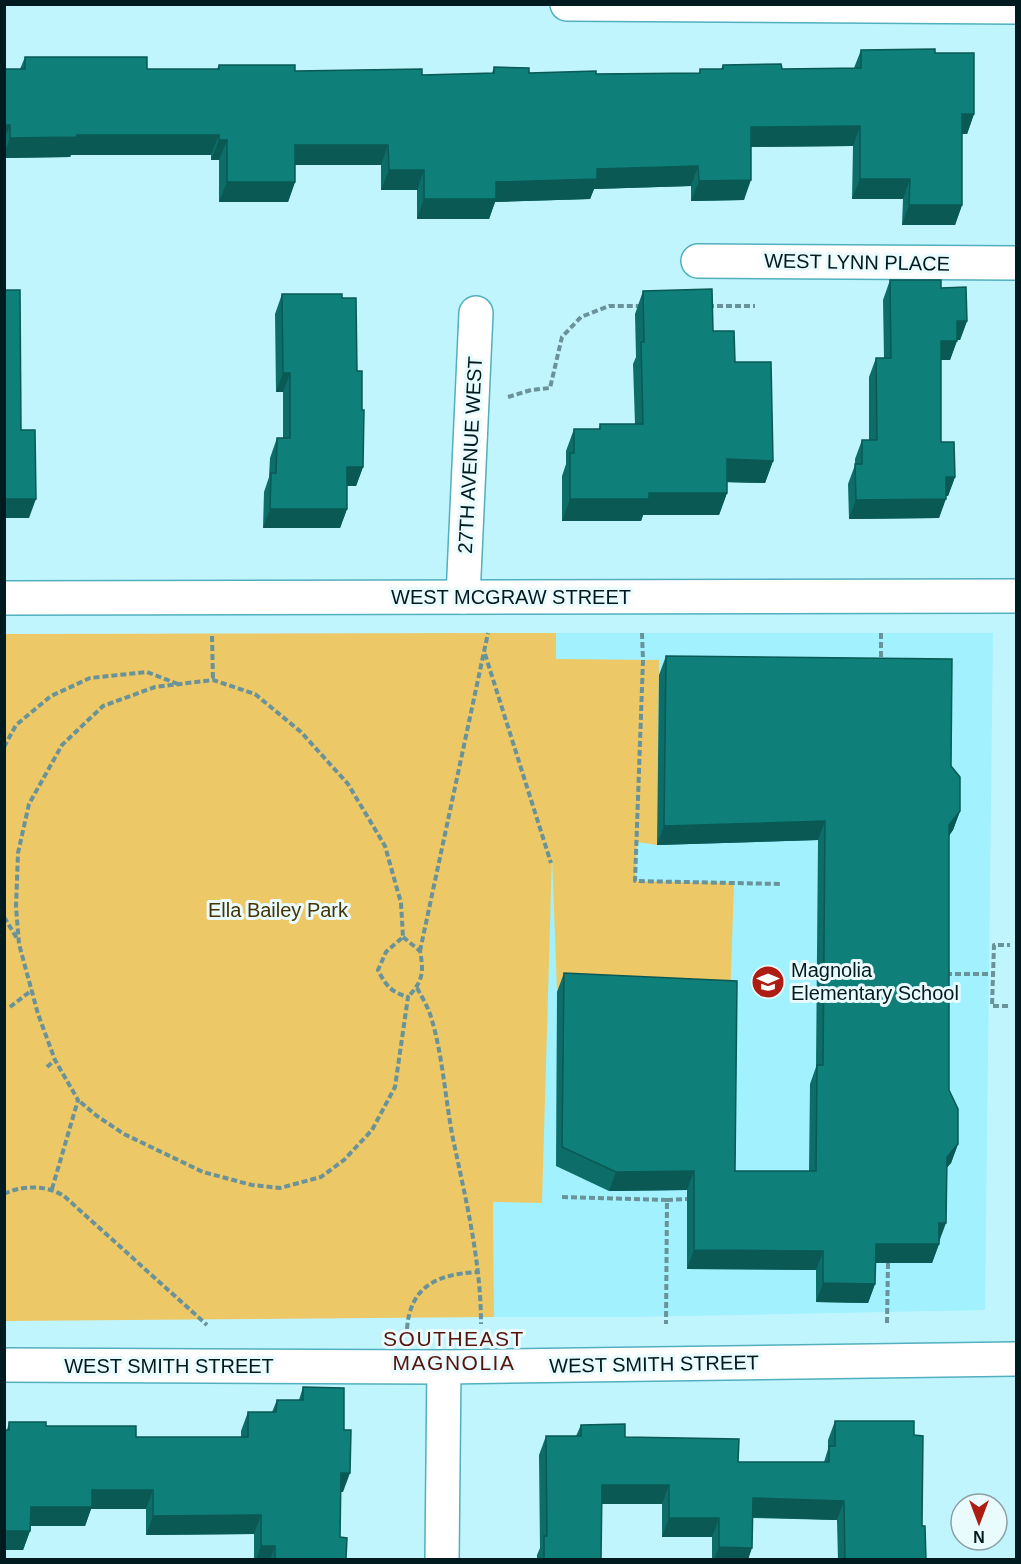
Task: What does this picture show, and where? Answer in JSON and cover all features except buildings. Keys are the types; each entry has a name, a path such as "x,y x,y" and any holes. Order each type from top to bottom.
{"street":[{"path":"567,4 1017,7"},
{"name":"WEST LYNN PLACE","path":"699,261 1017,263"},
{"name":"27TH AVENUE WEST","path":"463,597 476,313"},
{"name":"WEST MCGRAW STREET","path":"4,598 1017,596"},
{"name":"WEST SMITH STREET","path":"4,1365 444,1367 1017,1359"},
{"path":"442,1560 444,1367"}],"path":[{"path":"550,388 562,337 581,317 609,306 643,306"},
{"path":"699,306 755,306"},
{"path":"881,628 882,670"},
{"path":"212,629 213,680"},
{"path":"420,951 403,937 401,903 385,846 348,784 301,732 255,694 213,680 155,687 103,706 62,745 29,804 18,853 16,907 19,944 55,1060 78,1100 124,1134 203,1172 252,1185 280,1188 321,1177 344,1160 372,1130 395,1088 408,997 417,988 423,970 420,951 489,629"},
{"path":"642,629 643,660 635,881 782,884"},
{"path":"485,653 551,862"},
{"path":"4,747 16,725 51,696 90,678 147,672 180,684"},
{"path":"4,917 19,944"},
{"path":"403,937 386,952 378,970 385,986 394,993 408,997"},
{"path":"1008,1006 992,1006 993,974 994,945 1010,945"},
{"path":"942,974 993,974"},
{"path":"417,988 431,1015 447,1091 453,1137 464,1183 478,1272 481,1324"},
{"path":"10,1007 32,990"},
{"path":"47,1067 55,1060"},
{"path":"52,1188 78,1100"},
{"path":"4,1194 31,1188 52,1188 64,1196 207,1325"},
{"path":"562,1197 687,1199"},
{"path":"666,1324 667,1200"},
{"path":"887,1324 888,1263"},
{"path":"407,1338 412,1303 428,1284 452,1274 478,1272"}],"shaded area":[{"name":"Magnolia Elementary School","path":"556,633 993,633 985,1310 632,1317 494,1317 493,1201 542,1203"}],"green space":[{"name":"Ella Bailey Park","path":"556,633 556,659 659,660 657,845 637,842 635,881 734,883 730,1000 557,992 552,855 542,1203 493,1202 494,1317 5,1321 4,634"}],"place":[{"name":"Magnolia Elementary School","path":"768,982"}],"district":[{"name":"SOUTHEAST MAGNOLIA","path":"454,1351"}]}
